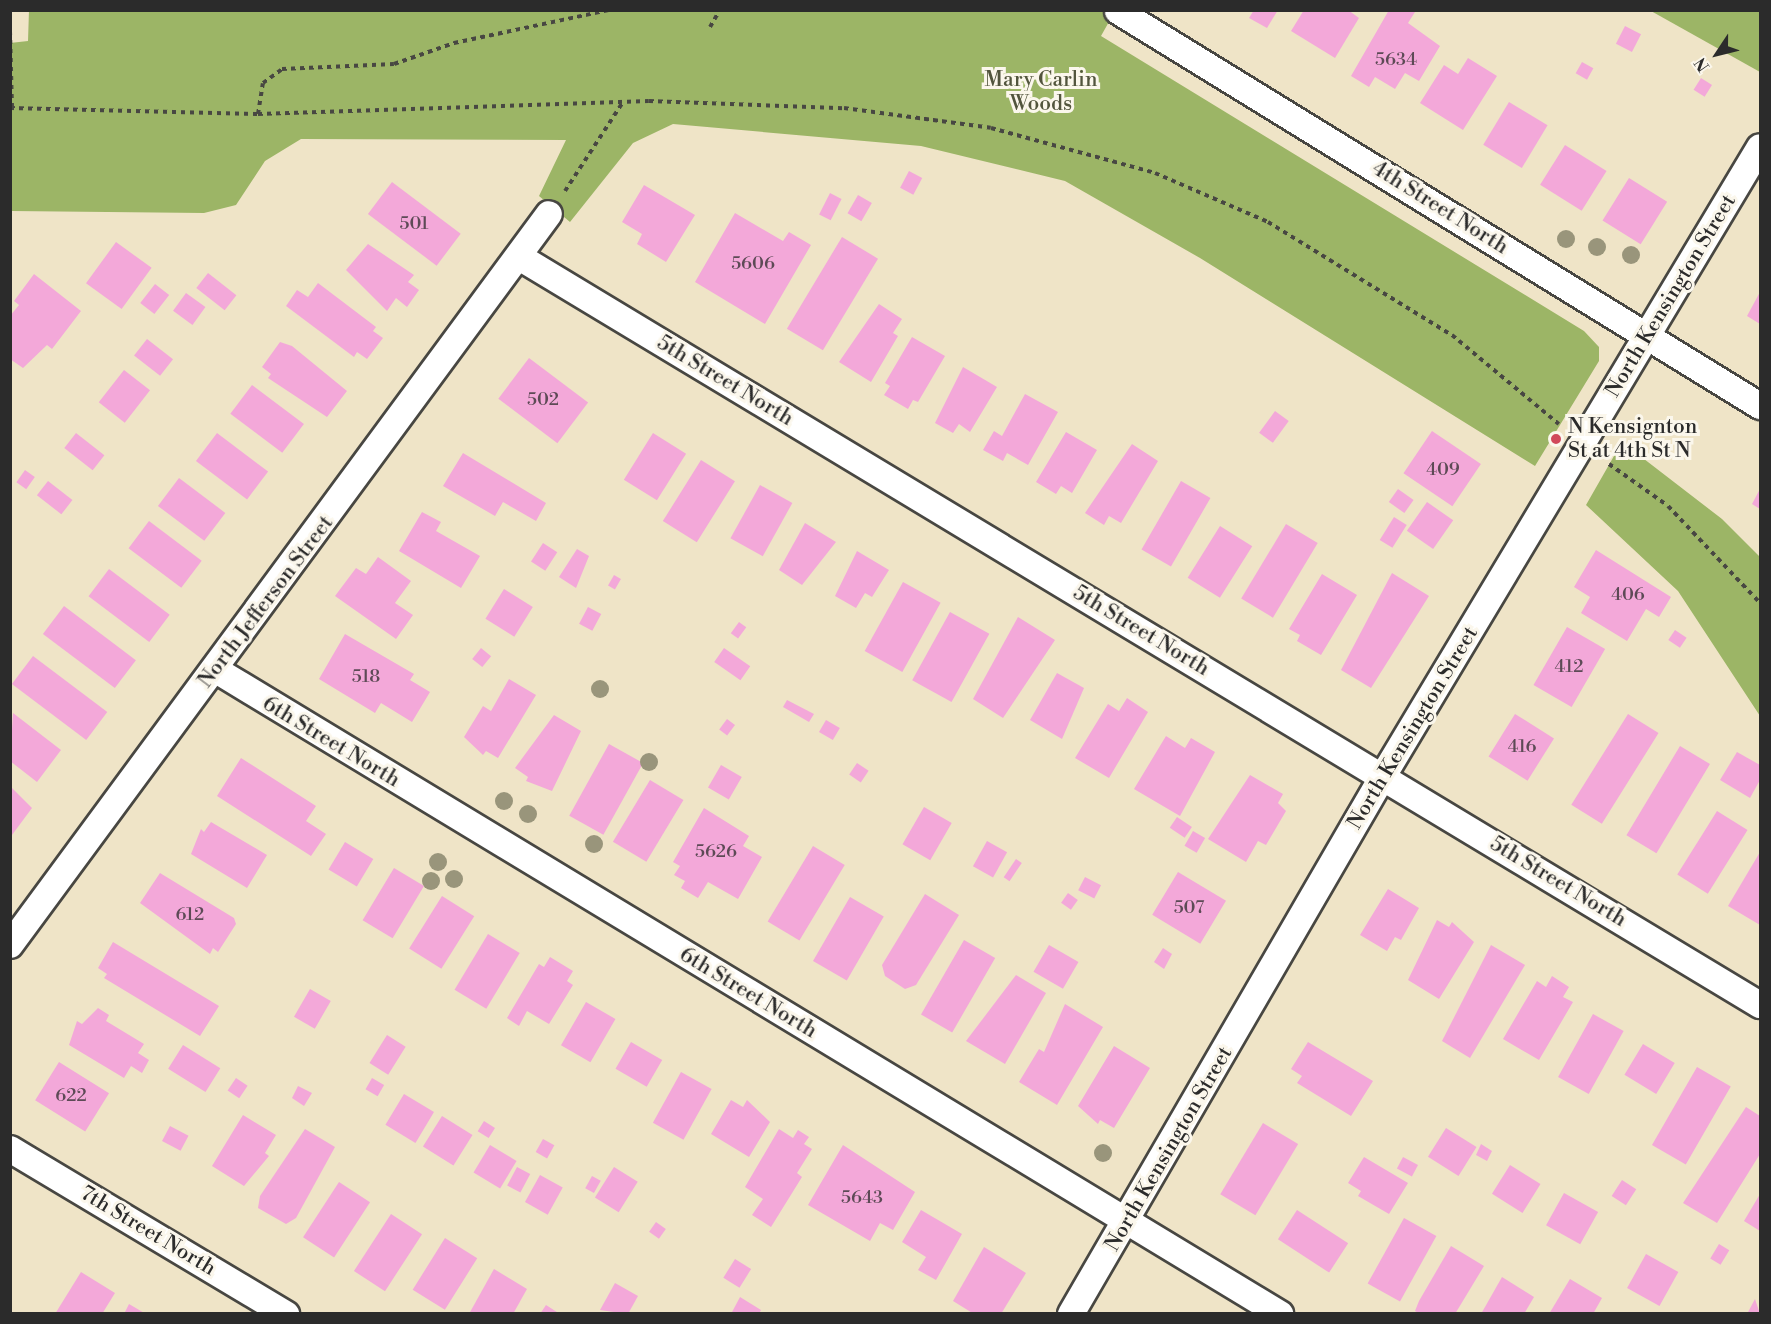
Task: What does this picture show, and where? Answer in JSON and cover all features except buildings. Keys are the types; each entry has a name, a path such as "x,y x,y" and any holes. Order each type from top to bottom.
{"street":[{"name":"4th Street North","path":"1119,11 1645,337 1761,406"},
{"name":"North Kensington Street","path":"1071,1314 1127,1222 1383,776 1761,147"},
{"name":"North Jefferson Street","path":"10,945 521,258 549,214"},
{"name":"5th Street North","path":"521,258 1761,1005"},
{"name":"6th Street North","path":"216,670 1280,1314"},
{"name":"7th Street North","path":"10,1149 286,1314"}],"path":[{"path":"258,114 263,83 282,69 394,64 454,44 609,10"},
{"path":"710,27 720,10"},
{"path":"10,31 11,108 258,114 623,102 844,108 991,128 1155,173 1268,222 1452,335 1562,426"},
{"path":"549,214 623,102"},
{"path":"1609,464 1668,506 1761,603"}],"green space":[{"name":"Mary Carlin Woods","path":"29,10 1115,11 1101,36 1584,331 1599,347 1599,361 1535,466 1200,258 1065,181 921,146 673,124 633,143 570,222 539,196 566,140 301,139 265,161 236,205 204,213 11,211 10,43 28,41"},
{"path":"1651,11 1760,11 1760,72"},
{"path":"1622,442 1722,519 1760,557 1760,716 1678,591 1586,505"}],"place":[{"name":"N Kensignton St at 4th St N","path":"1556,439"}]}
